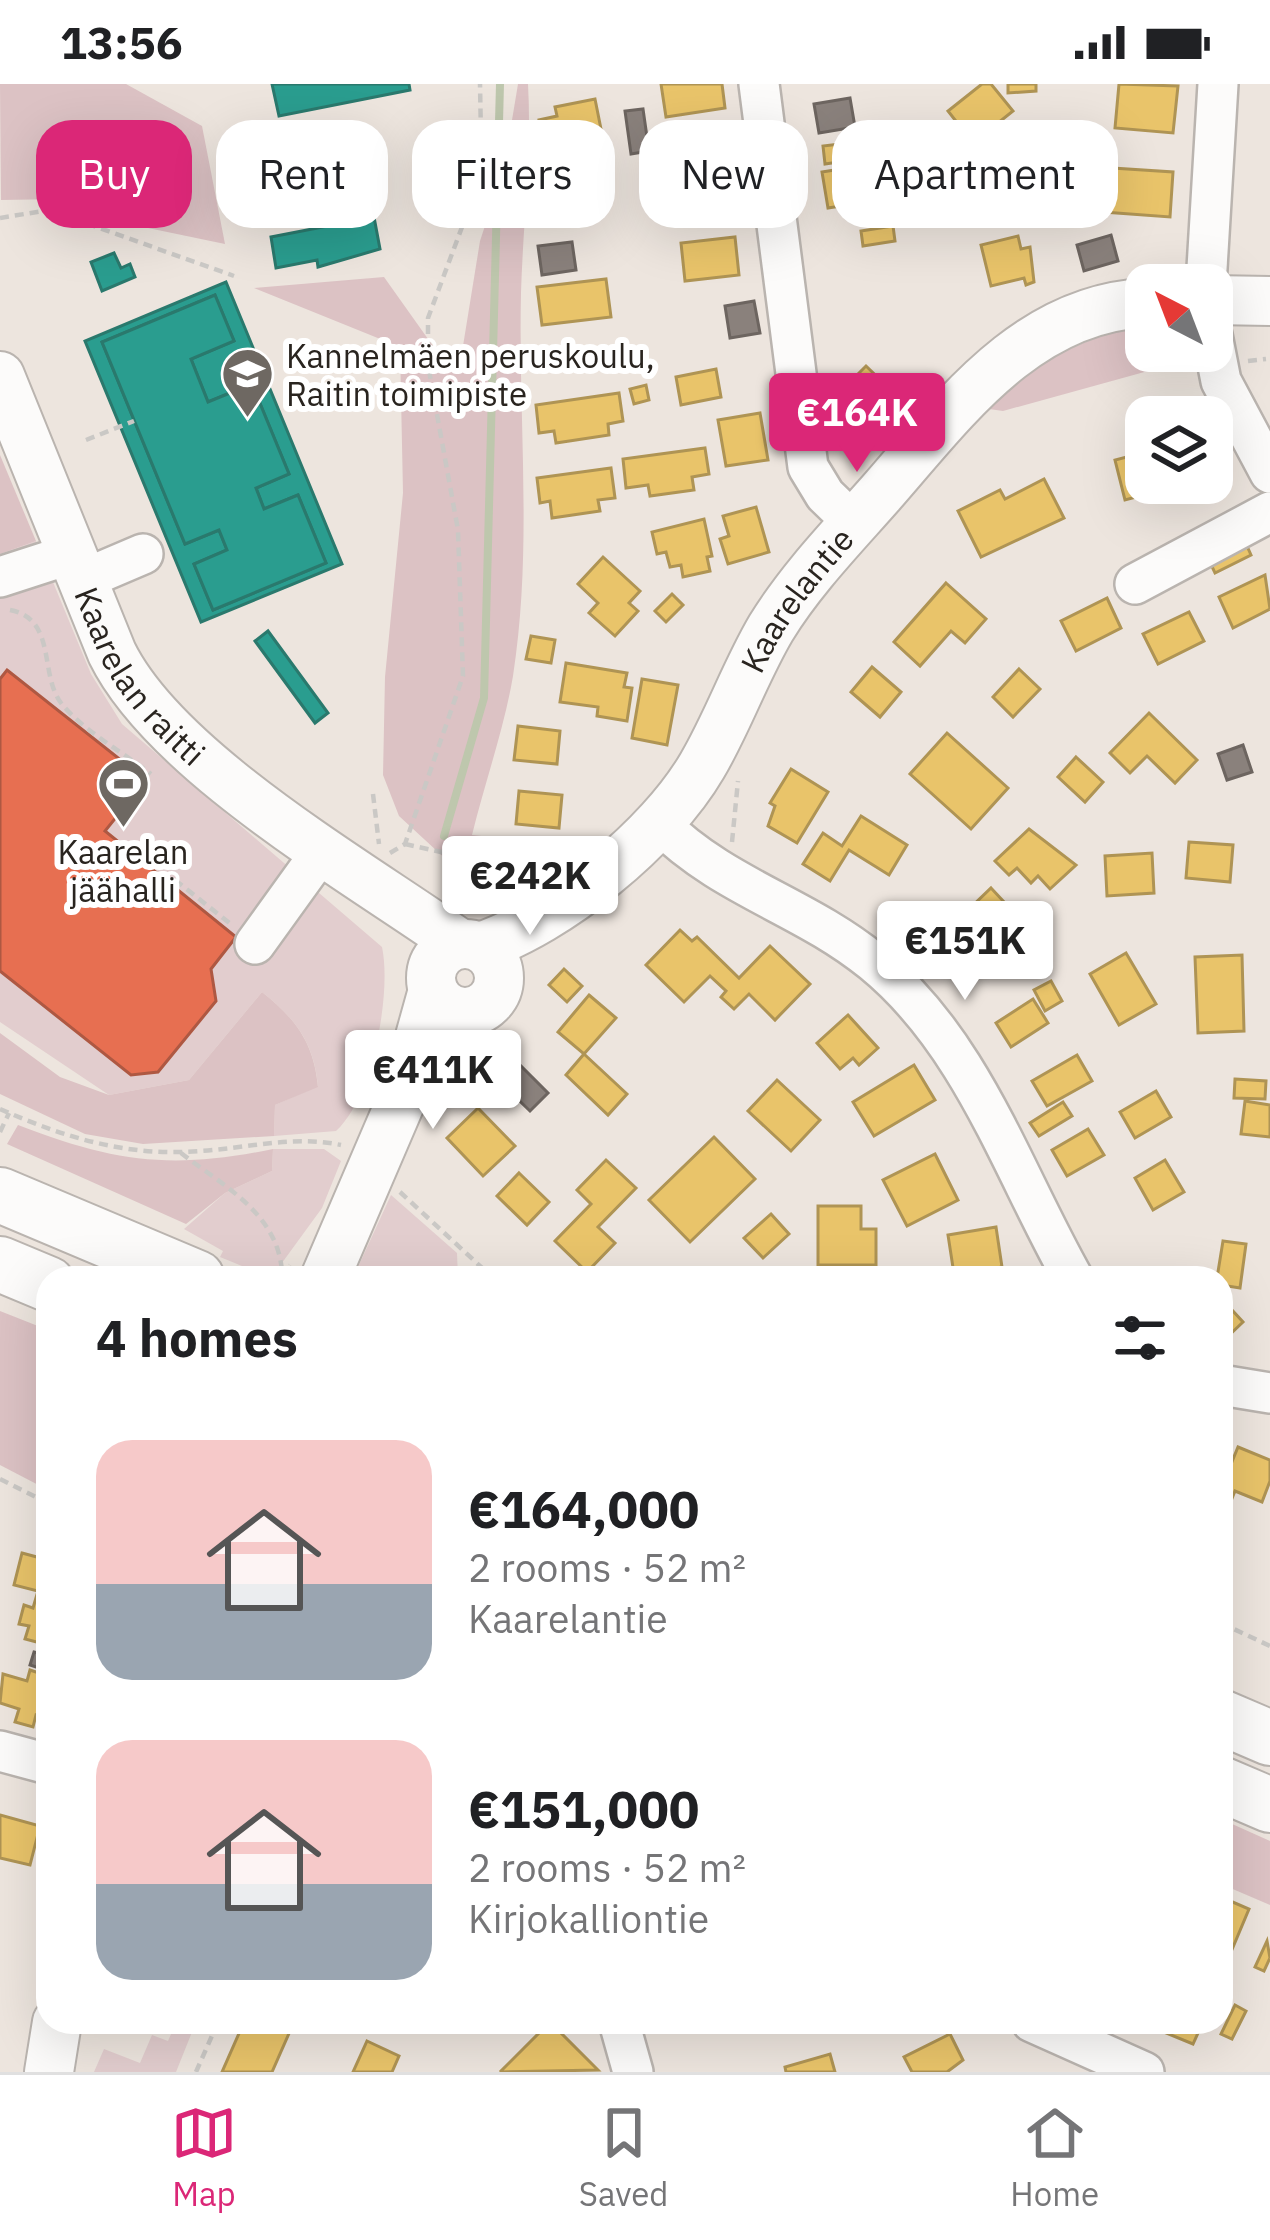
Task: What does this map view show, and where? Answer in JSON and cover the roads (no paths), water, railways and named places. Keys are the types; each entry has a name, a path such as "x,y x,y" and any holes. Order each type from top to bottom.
{"highway":[{"path":"0,1195 169,1266"},
{"path":"0,1264 36,1280"},
{"path":"1233,1722 1270,1738"},
{"path":"1233,1789 1270,1805"}],"main road":[{"path":"1233,300 1270,301"},
{"name":"Kaarelantie","path":"330,1266 417,1058 461,975 550,894 659,823 706,760 772,626 951,410 1000,363 1058,329 1125,306"},
{"name":"Kaarelan raitti","path":"0,376 122,674 147,706 322,850 381,877 424,956 461,975"},
{"path":"49,2072 55,2034"}],"street":[{"path":"760,84 808,467 825,495 854,523"},
{"path":"1206,264 1218,84"},
{"path":"1219,372 1270,473"},
{"path":"1135,584 1270,512"},
{"path":"0,577 143,554"},
{"path":"659,823 712,871 822,926 909,994 984,1104 1067,1266"},
{"path":"255,944 322,850"},
{"path":"1233,1387 1270,1393"},
{"path":"0,1751 36,1761"},
{"path":"623,2034 633,2072"},
{"path":"1059,2034 1144,2072"}],"waterway":[{"path":"444,836 484,698 500,84"}],"place":[{"name":"Kannelmäen peruskoulu, Raitin toimipiste","path":"247,420"},
{"name":"Kaarelan jäähalli","path":"123,830"}]}
